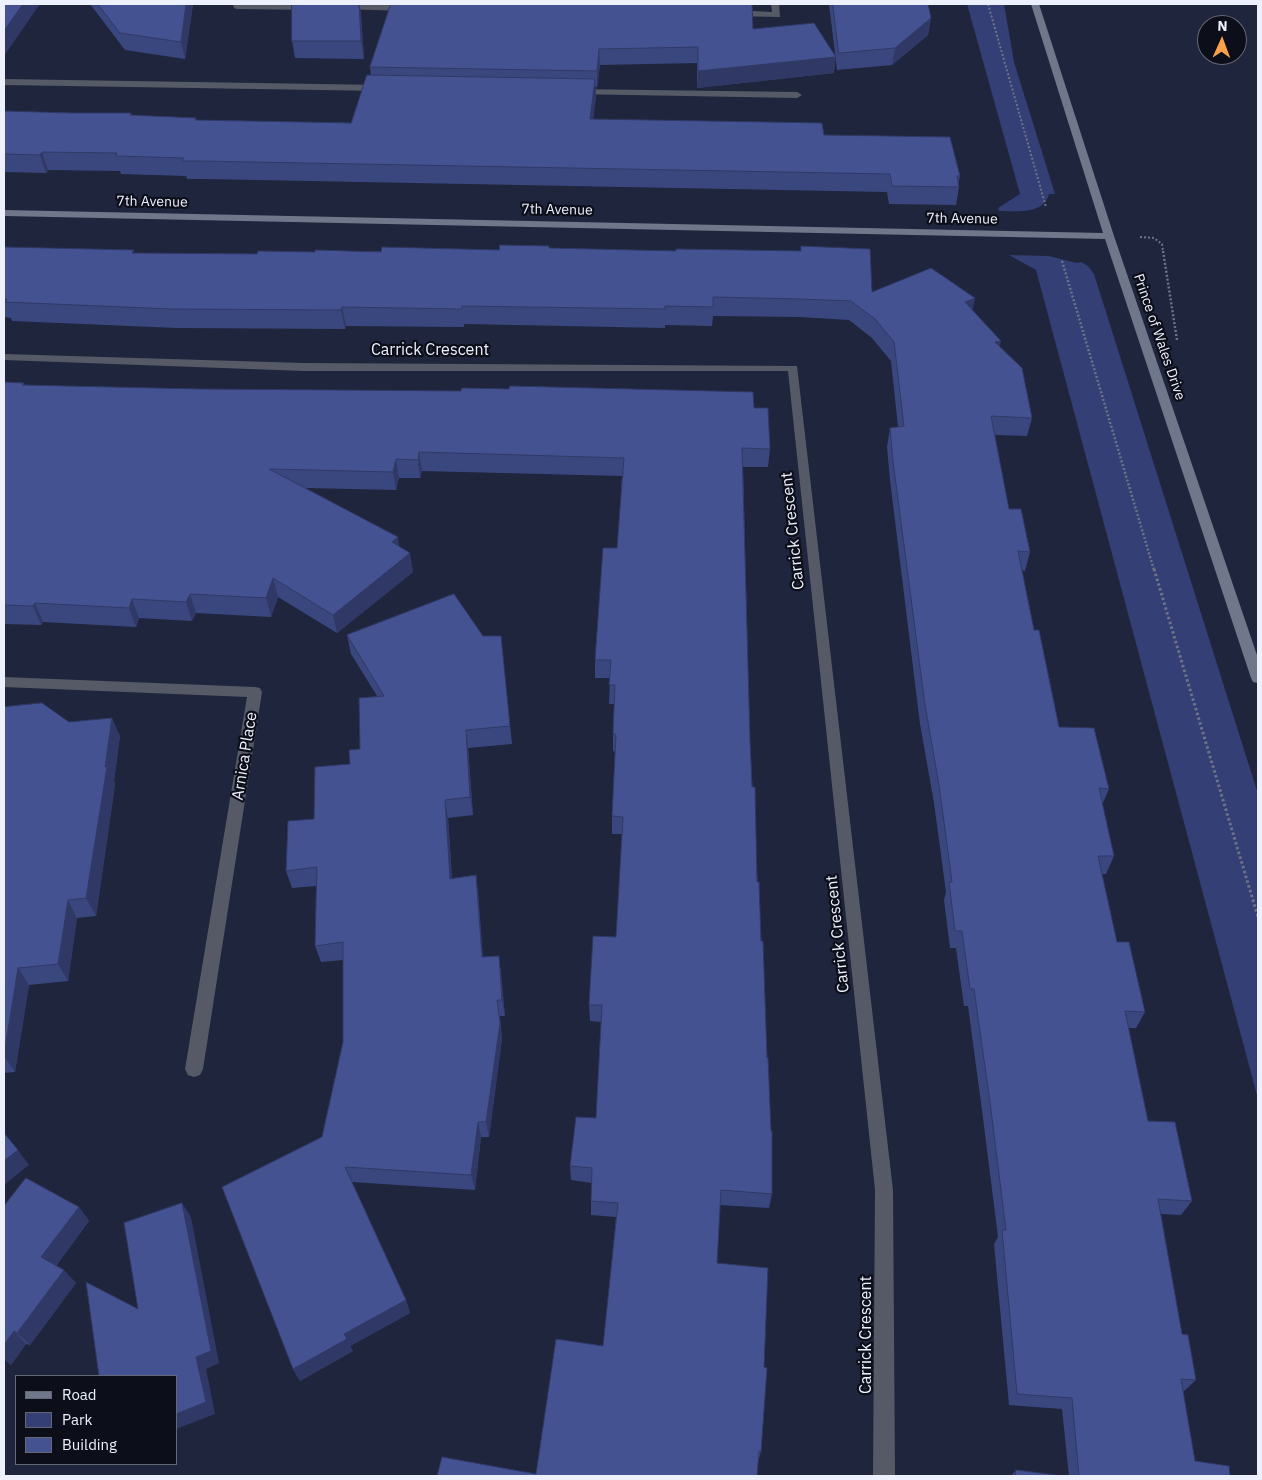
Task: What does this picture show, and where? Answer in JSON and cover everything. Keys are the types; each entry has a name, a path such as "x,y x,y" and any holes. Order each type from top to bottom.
{"main road":[{"name":"Prince of Wales Drive","path":"1035,4 1109,236 1258,678"},
{"name":"7th Avenue","path":"4,213 1109,236"}],"street":[{"path":"238,4 237,6 415,8"},
{"path":"720,12 777,15 776,4"},
{"path":"4,82 391,88"},
{"path":"569,92 798,96"},
{"name":"Carrick Crescent","path":"4,357 304,367 793,368 884,1190 884,1476"},
{"name":"Arnica Place","path":"4,682 255,692 194,1069"}],"path":[{"path":"988,4 1046,206"},
{"path":"1061,256 1258,917"}],"green space":[{"path":"967,4 1004,4 1014,62 1055,194 1049,194 1046,201 1035,209 999,211 998,208 1020,194"},
{"path":"1009,255 1049,256 1077,263 1081,262 1088,266 1094,274 1258,794 1258,1099 1036,270"}],"building":[{"path":"4,4 23,4 4,31"},
{"path":"98,4 186,4 181,42 120,33"},
{"path":"292,4 359,4 361,41 292,41"},
{"path":"391,4 752,4 753,29 814,23 836,57 698,71 698,47 599,49 597,71 370,67"},
{"path":"833,4 928,4 931,18 895,48 839,53"},
{"path":"367,75 595,79 590,119 822,123 824,135 950,137 960,176 957,176 959,187 892,186 890,174 182,161 184,158 116,156 117,153 42,152 40,155 4,154 4,111 131,113 130,115 196,118 195,120 351,123"},
{"path":"500,245 676,251 676,249 801,251 801,246 870,249 872,292 931,268 975,298 965,302 1001,341 995,342 1022,368 1032,418 991,416 1009,509 1021,509 1030,552 1018,551 1034,630 1039,630 1059,727 1094,728 1109,789 1099,788 1114,856 1098,856 1117,942 1129,942 1145,1012 1125,1011 1148,1121 1175,1122 1192,1201 1158,1199 1182,1334 1188,1335 1196,1380 1181,1379 1195,1461 1229,1466 1230,1476 1079,1476 1072,1398 1017,1394 1002,1230 1006,1230 990,1102 974,989 970,989 962,931 955,931 949,882 952,882 939,785 925,705 893,461 890,428 904,426 894,342 875,319 851,301 801,299 713,297 713,307 665,306 665,309 462,306 462,309 342,307 341,310 172,309 5,302 7,299 4,299 4,247 134,250 132,253 257,254 258,251 315,252 315,250 381,252 382,247 499,250"},
{"path":"4,382 24,383 22,385 199,389 461,391 462,388 509,389 510,386 753,392 754,408 768,408 770,449 742,448 750,741 752,787 755,787 757,882 759,882 761,941 763,941 767,1058 772,1131 772,1194 721,1190 717,1263 768,1268 764,1367 767,1368 761,1452 759,1451 757,1476 437,1476 442,1457 536,1474 556,1339 603,1346 618,1203 591,1201 592,1168 570,1166 576,1117 596,1118 602,1005 589,1005 593,936 616,937 623,817 612,816 616,735 613,733 615,685 609,685 611,660 595,660 603,548 617,548 624,458 419,452 418,460 396,459 393,472 269,469 398,537 392,542 410,553 333,615 273,578 266,598 190,594 186,602 132,599 129,608 35,603 33,606 4,605"},
{"path":"454,594 483,636 501,636 510,726 466,730 470,797 445,800 450,879 476,875 482,957 499,956 502,1000 497,1000 500,1023 486,1122 478,1122 471,1175 345,1167 406,1300 344,1334 347,1339 293,1369 222,1187 322,1137 343,1042 343,942 315,946 317,867 286,871 288,821 314,819 315,767 350,764 349,750 360,749 359,698 384,696 347,635"},
{"path":"42,703 69,722 112,718 105,767 107,767 86,898 68,900 58,964 18,968 4,1055 4,707"},
{"path":"4,1133 18,1150 4,1161"},
{"path":"26,1178 79,1207 41,1257 64,1270 17,1333 14,1331 4,1345 4,1206"},
{"path":"182,1203 211,1351 196,1357 206,1402 178,1413 178,1375 99,1375 86,1282 138,1309 124,1223"},
{"path":"1016,1470 1064,1476 1016,1476"}]}
